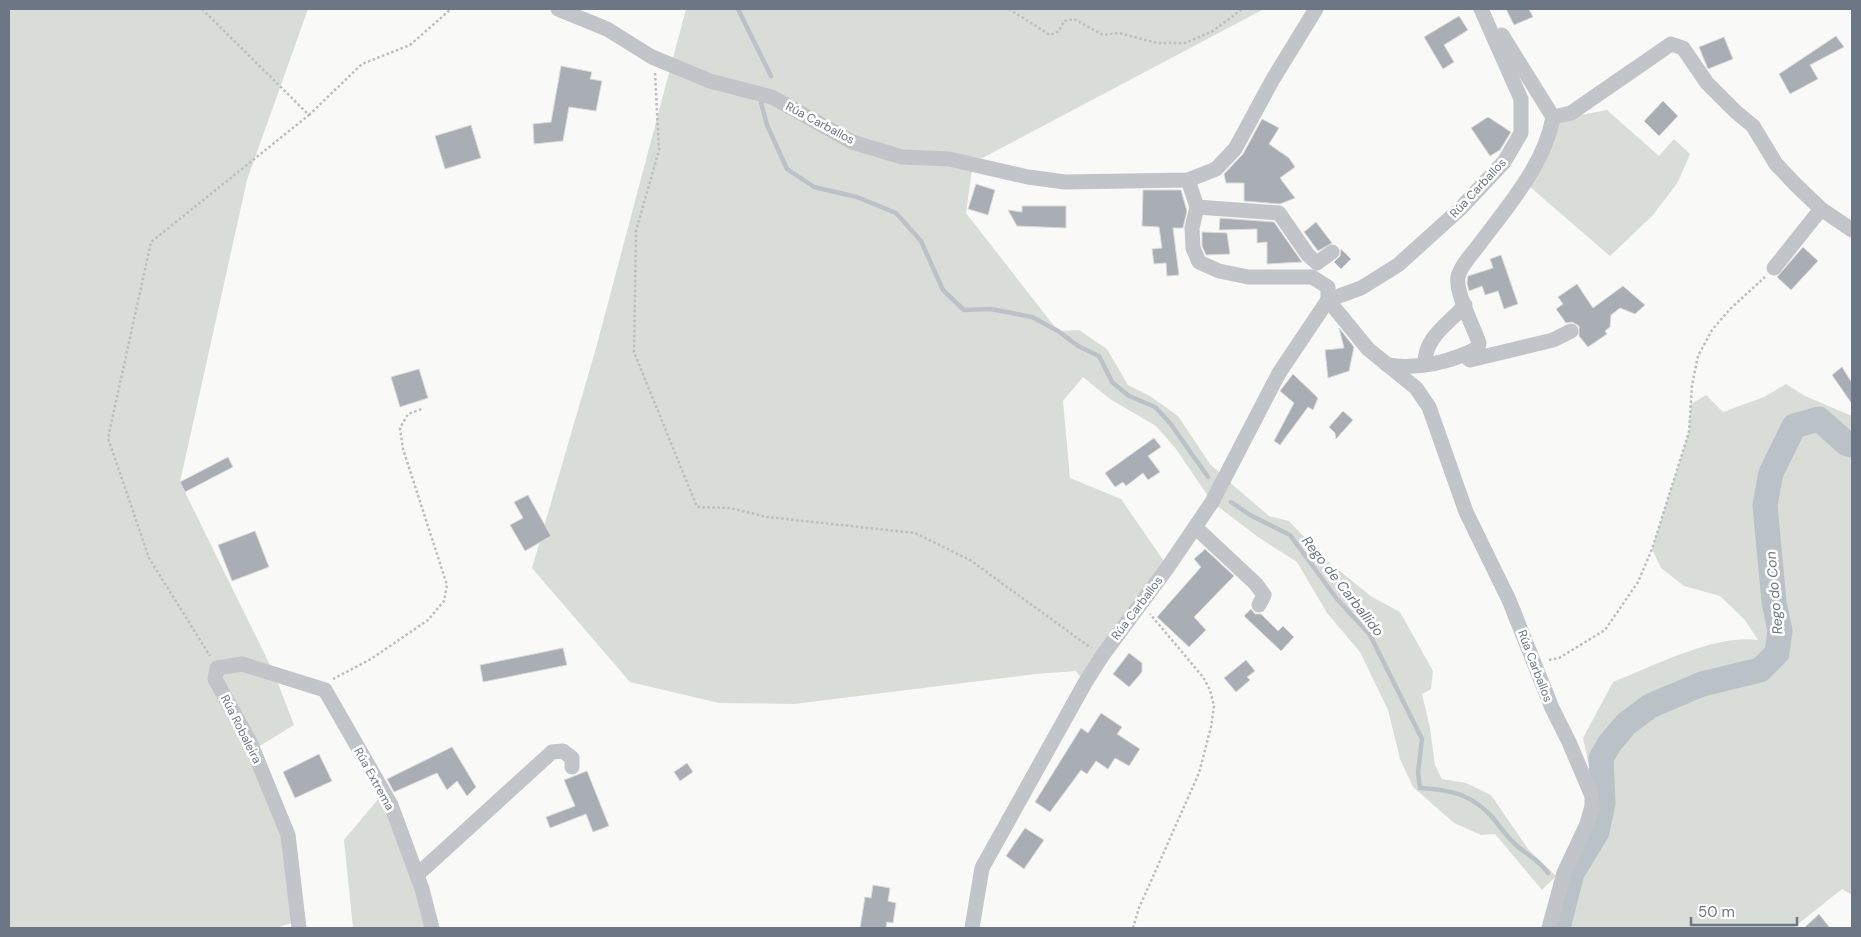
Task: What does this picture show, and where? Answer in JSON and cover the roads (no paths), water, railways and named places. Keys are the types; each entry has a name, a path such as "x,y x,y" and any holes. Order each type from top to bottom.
{"street":[{"name":"Rúa Carballos","path":"558,9 607,29 652,57 710,80 772,97 852,142 902,157 949,159 1028,177 1065,182 1188,180 1216,169 1235,149 1273,79 1316,9"},
{"name":"Rúa Carballos","path":"1484,14 1497,25 1553,117"},
{"name":"Rúa Carballos","path":"1328,300 1361,288 1398,265 1460,209 1504,162 1521,133 1521,99 1484,14"},
{"path":"1386,364 1425,364 1464,355 1478,348 1479,342 1465,305 1458,277 1466,261 1514,198 1530,173 1551,128 1553,117 1571,113 1671,44 1683,48 1707,83 1753,126 1776,164 1821,209 1852,230"},
{"name":"Rúa Carballos","path":"972,928 982,868 1102,656 1195,527 1226,477 1278,373 1328,300 1328,287 1312,277 1248,277 1219,271 1199,262 1193,248 1192,228 1197,207 1188,180"},
{"path":"1197,207 1279,212 1308,255 1317,263 1332,252"},
{"path":"1774,268 1821,209"},
{"name":"Rúa Carballos","path":"1328,300 1368,349 1416,388 1429,407 1466,512 1509,600 1552,708 1592,796 1592,806 1587,824 1564,873 1549,928"},
{"path":"1425,364 1425,352 1435,334 1465,305"},
{"path":"1464,355 1470,360 1553,340 1571,331"},
{"path":"1195,527 1256,584 1264,595 1260,605"},
{"name":"Rúa Robaleira","path":"299,928 288,835 250,742 215,678 217,668 242,664 325,690"},
{"name":"Rúa Extrema","path":"325,690 391,805 417,875 432,928"},
{"path":"417,875 552,752 563,751 572,758 572,768"}],"waterway":[{"name":"Rego de Carballido","path":"738,9 771,76"},
{"name":"Rego de Carballido","path":"761,103 767,125 787,169 814,187 857,197 896,213 921,241 943,290 964,310 991,309 1032,317 1058,331 1078,346 1099,356 1112,382 1129,396 1155,407 1170,423 1208,477"},
{"name":"Rego do Con","path":"1558,928 1572,873 1597,832 1603,803 1601,758 1610,743 1626,724 1650,706 1702,684 1760,670 1777,653 1780,631 1774,602 1765,505 1771,473 1794,426 1819,419 1847,444 1852,445"},
{"name":"Rego de Carballido","path":"1231,502 1250,515 1290,535 1337,599 1370,635 1422,739 1418,773 1420,788 1451,792 1477,803 1520,849 1537,861 1548,873"}]}
